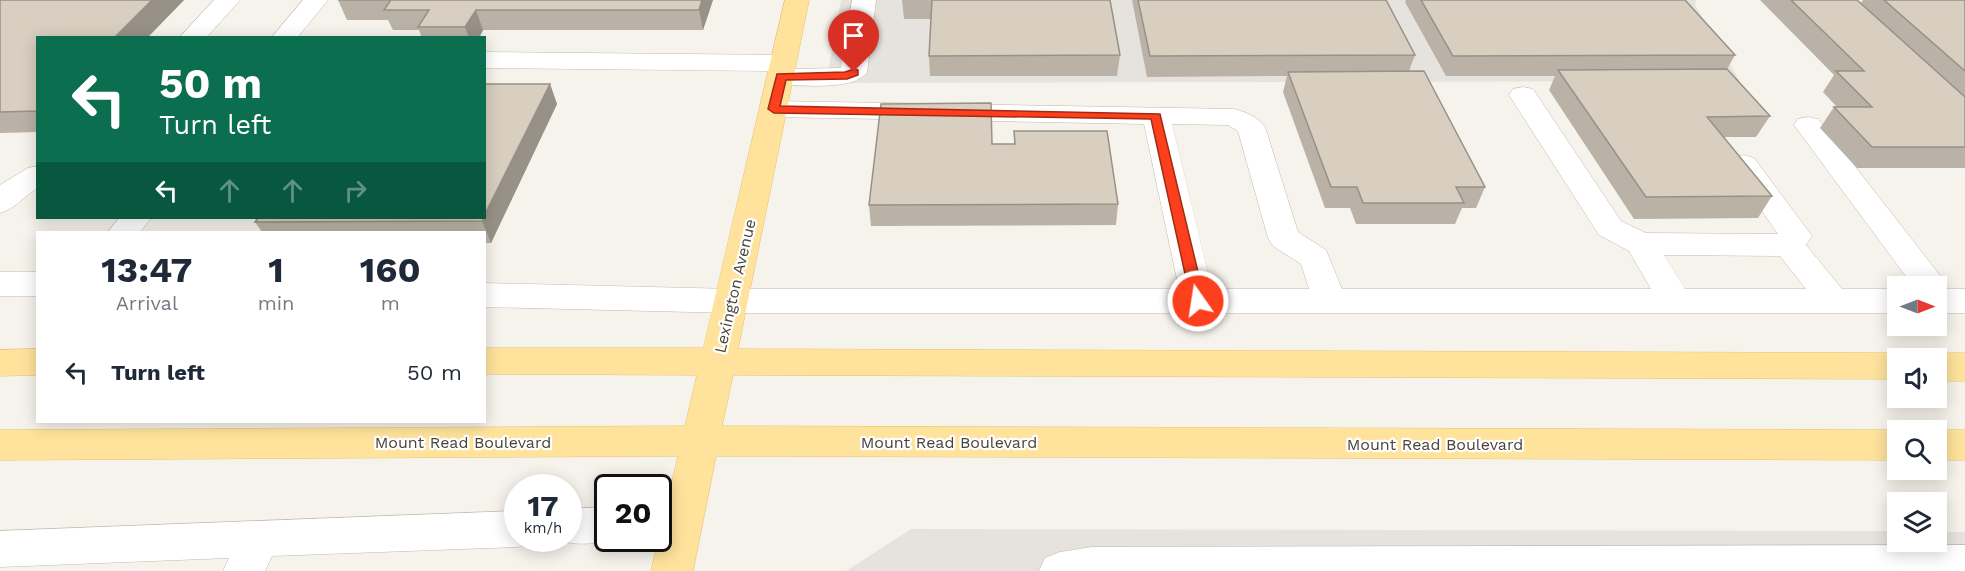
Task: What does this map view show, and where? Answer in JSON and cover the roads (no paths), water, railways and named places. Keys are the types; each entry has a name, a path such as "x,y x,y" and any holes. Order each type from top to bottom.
{"main road":[{"name":"Lexington Avenue","path":"672,517 700,441 733,301 797,0"},
{"path":"486,361 1887,366"},
{"path":"0,363 36,362"},
{"path":"1947,366 1965,367"},
{"name":"Mount Read Boulevard","path":"0,445 700,441 1887,445"},
{"path":"1947,445 1965,445"},
{"name":"Lexington Avenue","path":"672,552 672,571"}],"street":[{"path":"193,36 228,0"},
{"path":"285,36 316,0"},
{"path":"486,60 782,70 847,76 854,72 864,0"},
{"path":"1523,95 1610,228 1641,244 1789,245"},
{"path":"774,109 1234,117 1251,127 1284,238 1315,258 1329,301"},
{"path":"1156,116 1198,301"},
{"path":"1808,125 1926,276"},
{"path":"1733,149 1796,236 1789,245"},
{"path":"0,203 12,190 36,176"},
{"path":"124,231 135,219"},
{"path":"1641,244 1675,301"},
{"path":"1789,245 1833,301"},
{"path":"0,284 36,284"},
{"path":"486,295 733,301 1887,301"},
{"path":"0,549 252,555 504,531"},
{"path":"1060,571 1092,566 1965,564"}]}
